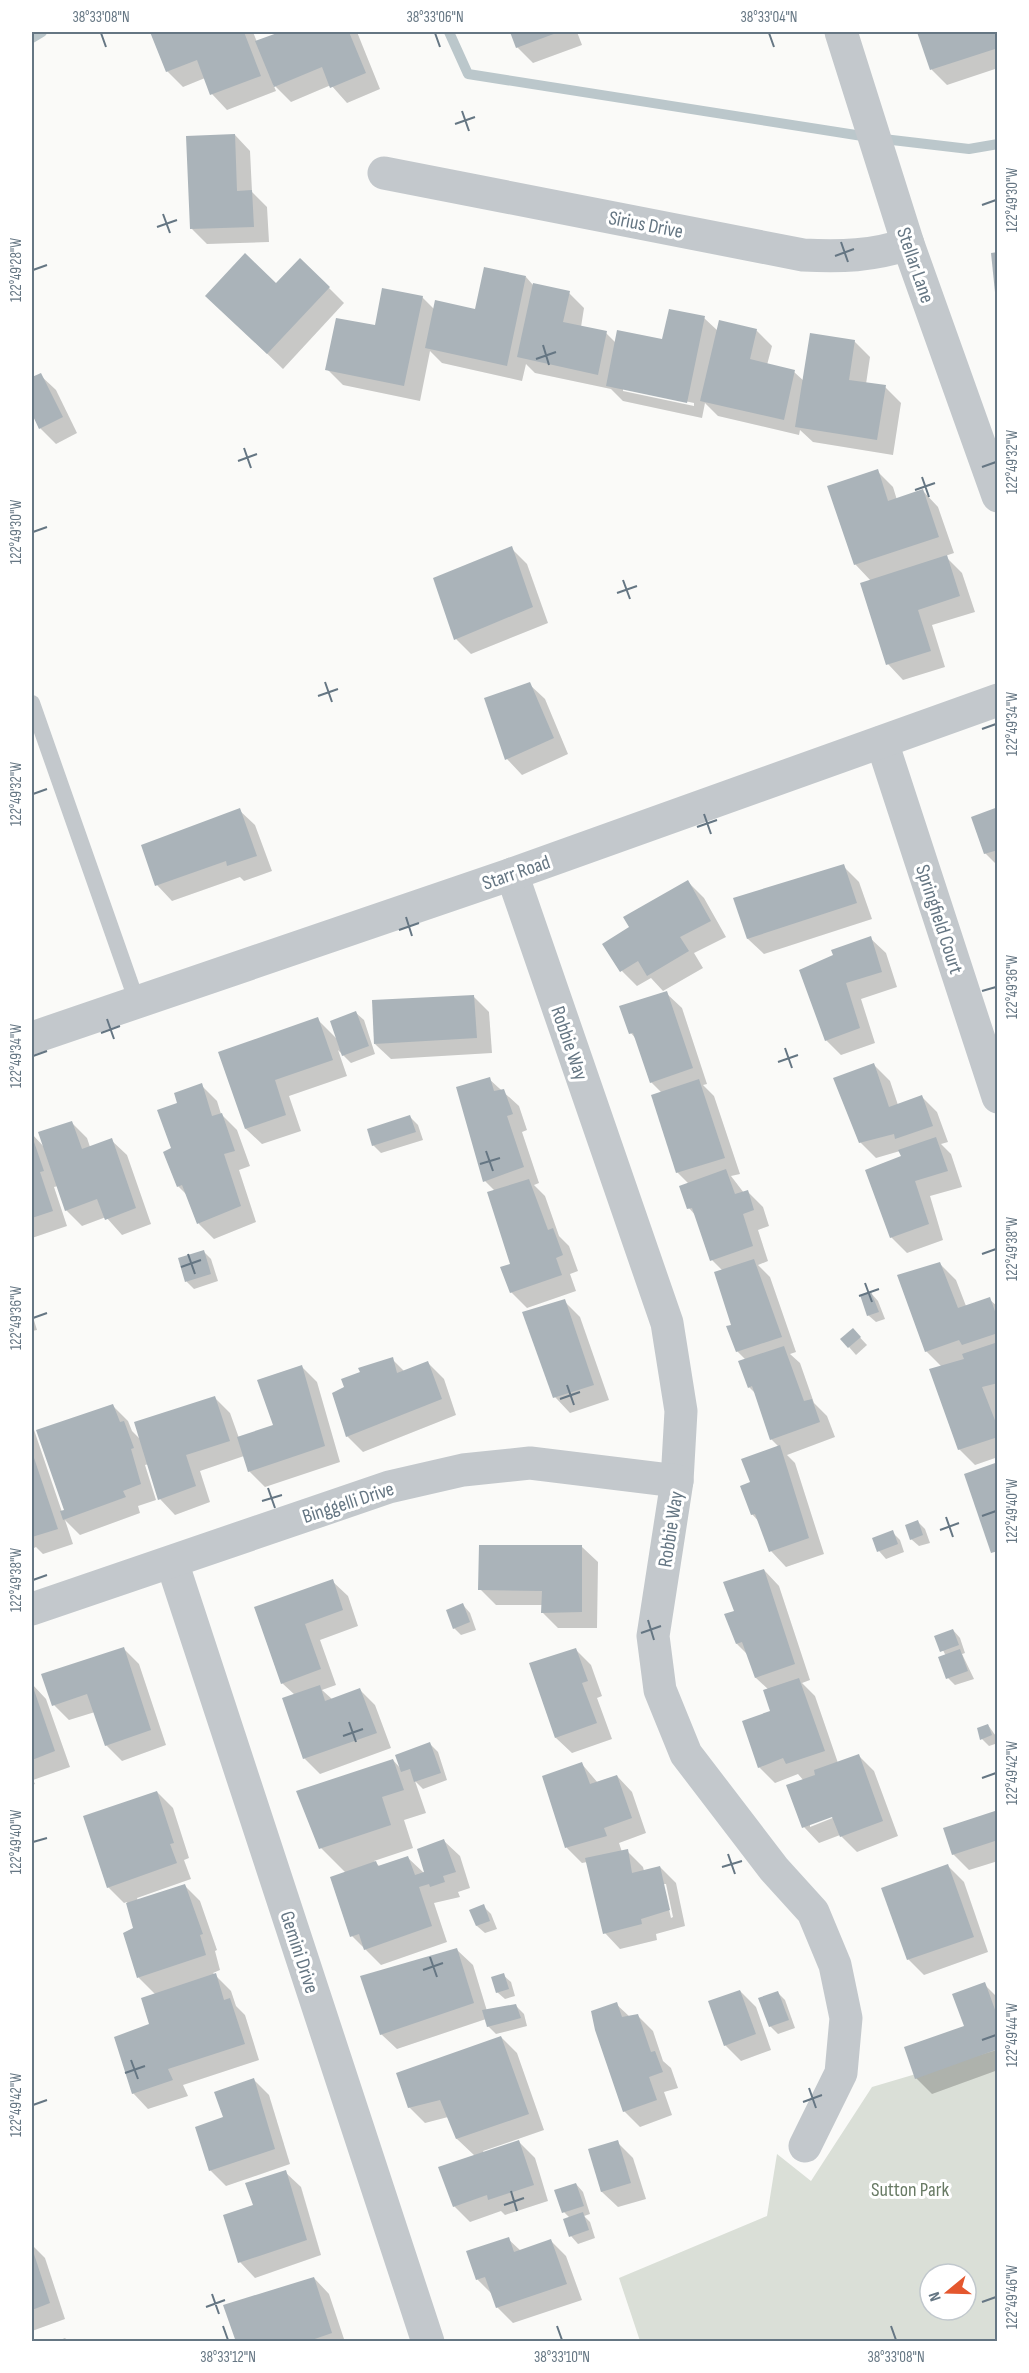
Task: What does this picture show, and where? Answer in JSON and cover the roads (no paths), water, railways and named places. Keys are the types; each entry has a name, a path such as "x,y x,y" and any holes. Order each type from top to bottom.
{"street":[{"name":"Stellar Lane","path":"841,32 908,244 998,496"},
{"name":"Sirius Drive","path":"384,173 803,255 844,258 883,252 908,244"},
{"name":"Starr Road","path":"32,1038 512,874 998,700"},
{"name":"Springfield Court","path":"882,742 998,1097"},
{"name":"Robbie Way","path":"512,874 667,1323 681,1411 677,1481 653,1636 660,1690 686,1754 774,1869 813,1912 835,1965 846,2019 841,2073 805,2146"},
{"name":"Binggelli Drive","path":"32,1609 389,1487 463,1470 530,1463 677,1481"},
{"name":"Gemini Drive","path":"172,1562 428,2342"}],"lane":[{"path":"32,703 138,1002"}],"waterway":[{"path":"32,38 42,32"},
{"path":"449,32 468,74 875,138 969,149 998,144"}],"park label":[{"name":"Sutton Park","path":"910,2189"}]}
